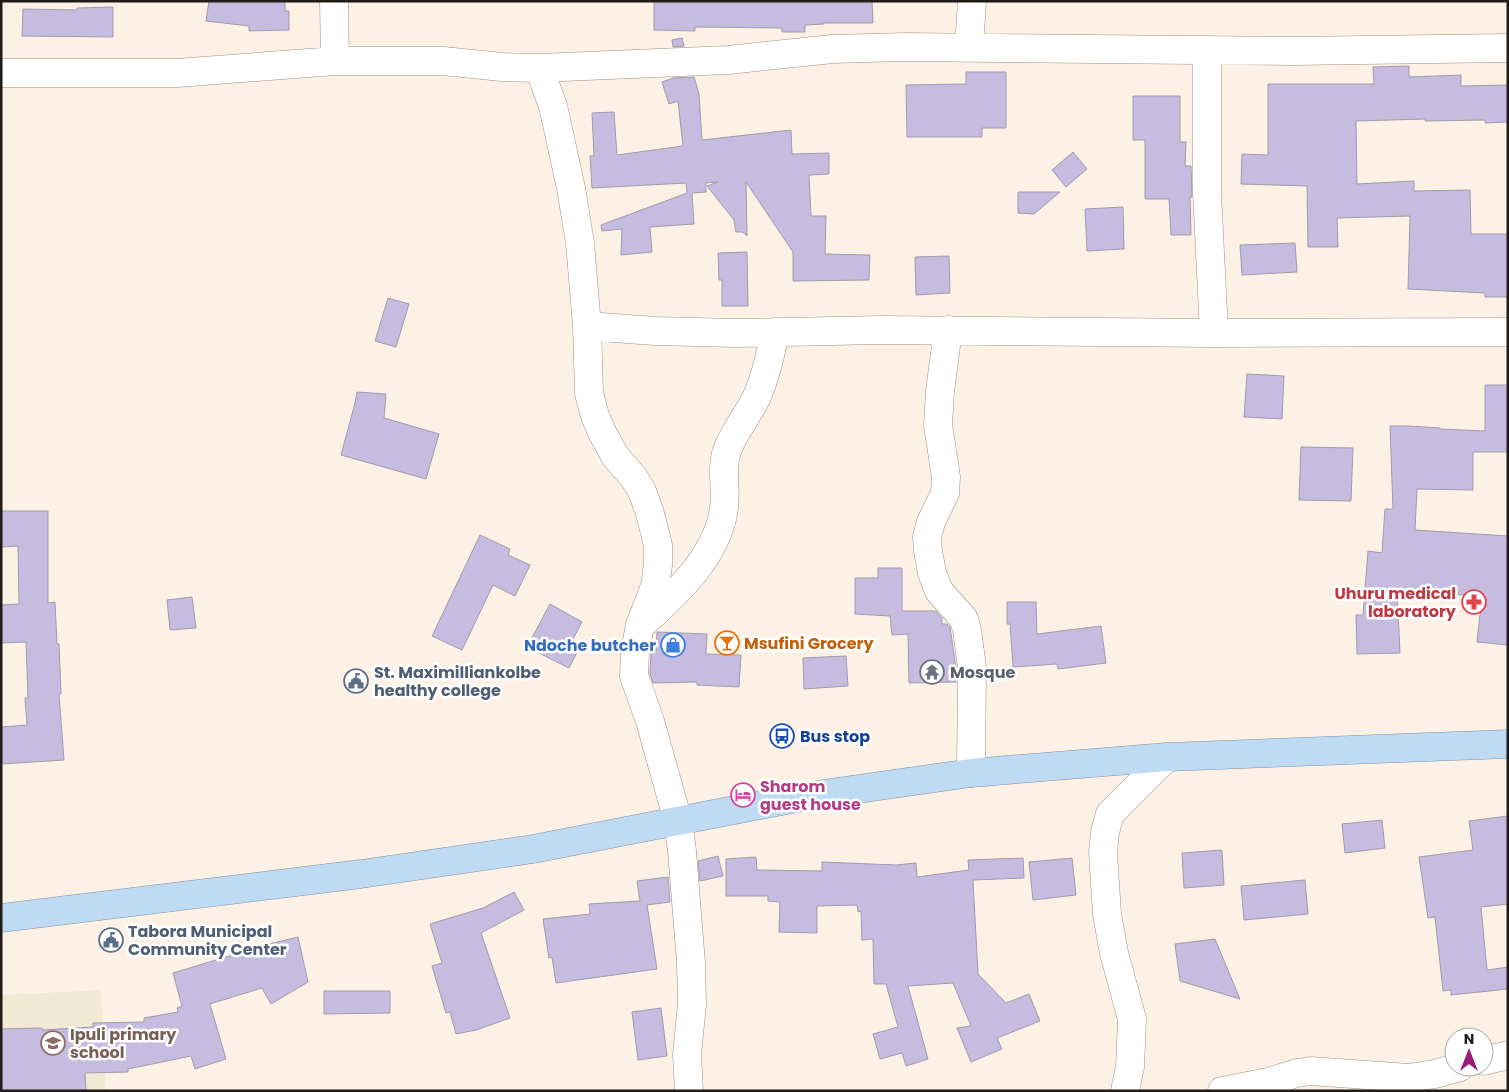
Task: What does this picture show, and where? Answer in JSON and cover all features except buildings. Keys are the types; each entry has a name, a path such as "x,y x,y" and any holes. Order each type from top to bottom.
{"highway":[{"path":"1,918 361,874 533,850 802,797 971,773 1167,757 1508,744"}],"street":[{"path":"334,1 335,61"},
{"path":"969,47 972,1"},
{"path":"1,73 177,73 335,61 443,61 502,67 539,68 728,60 832,49 969,47 1207,50 1508,48"},
{"path":"1207,50 1207,192 1214,333"},
{"path":"539,68 553,106 571,188 580,243 590,393 595,416 615,456 634,478 642,491 658,545 655,586 640,626 635,652 634,676 650,721 678,821 691,947 692,1004 687,1056 689,1091"},
{"path":"587,326 654,331 774,332 948,330 1214,333 1508,332"},
{"path":"948,330 940,391 938,425 946,477 945,493 931,522 928,551 932,573 939,591 964,619 968,630 972,667 971,773"},
{"path":"640,626 685,581 711,547 719,530 724,506 724,464 727,450 757,395 771,349 774,332"},
{"path":"1125,1091 1130,1067 1132,1019 1114,953 1107,914 1103,852 1105,832 1110,814 1167,757"},
{"path":"1494,1058 1508,1055"},
{"path":"1222,1091 1311,1071 1334,1072 1369,1084 1444,1071"}],"shaded area":[{"name":"Ipuli primary school","path":"101,990 106,1091 1,1091 1,995"}],"place":[{"name":"Uhuru medical laboratory","path":"1474,602"},
{"name":"Msufini Grocery","path":"727,643"},
{"name":"Ndoche butcher","path":"673,645"},
{"name":"Mosque","path":"932,672"},
{"name":"St. Maximilliankolbe healthy college","path":"356,681"},
{"name":"Bus stop","path":"782,736"},
{"name":"Sharom guest house","path":"743,795"},
{"name":"Tabora Municipal Community Center","path":"111,940"},
{"name":"Ipuli primary school","path":"53,1043"}]}
